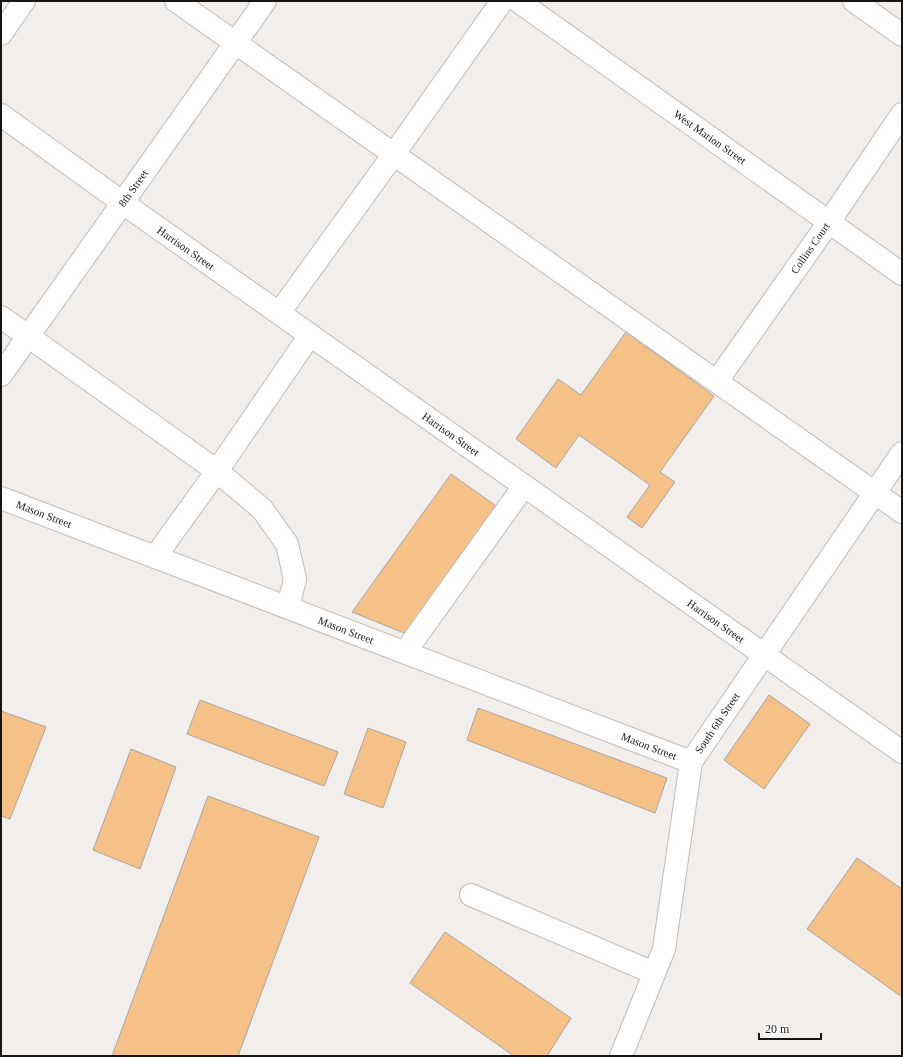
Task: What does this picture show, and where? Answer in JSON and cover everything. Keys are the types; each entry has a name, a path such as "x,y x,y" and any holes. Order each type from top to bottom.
{"street":[{"path":"1,34 24,1"},
{"path":"176,1 902,512"},
{"name":"8th Street","path":"1,375 265,1"},
{"path":"279,313 502,1"},
{"name":"West Marion Street","path":"518,1 902,274"},
{"path":"854,1 902,35"},
{"name":"Collins Court","path":"717,381 829,222 902,114"},
{"name":"Harrison Street","path":"1,115 122,203 902,752"},
{"path":"1,317 217,471 262,509 287,544 295,579 288,608"},
{"path":"155,557 217,471 310,335"},
{"name":"South 6th Street","path":"621,1056 664,949 691,762 902,453"},
{"path":"405,652 524,486"},
{"name":"Mason Street","path":"1,498 691,762"},
{"path":"471,895 654,973"}],"building":[{"path":"626,332 714,396 660,472 675,482 642,528 627,517 650,485 579,435 556,468 516,439 558,379 581,395"},
{"path":"451,474 499,508 409,635 352,612"},
{"path":"769,695 810,724 764,789 724,760"},
{"path":"200,700 338,752 324,786 187,734"},
{"path":"478,708 667,778 655,813 467,740"},
{"path":"1,711 46,727 10,819 1,816"},
{"path":"368,728 406,742 383,808 344,794"},
{"path":"131,749 176,767 140,869 93,850"},
{"path":"208,796 319,837 238,1056 112,1056"},
{"path":"857,858 902,889 902,997 807,929"},
{"path":"445,932 571,1018 547,1056 514,1056 410,983"}]}
